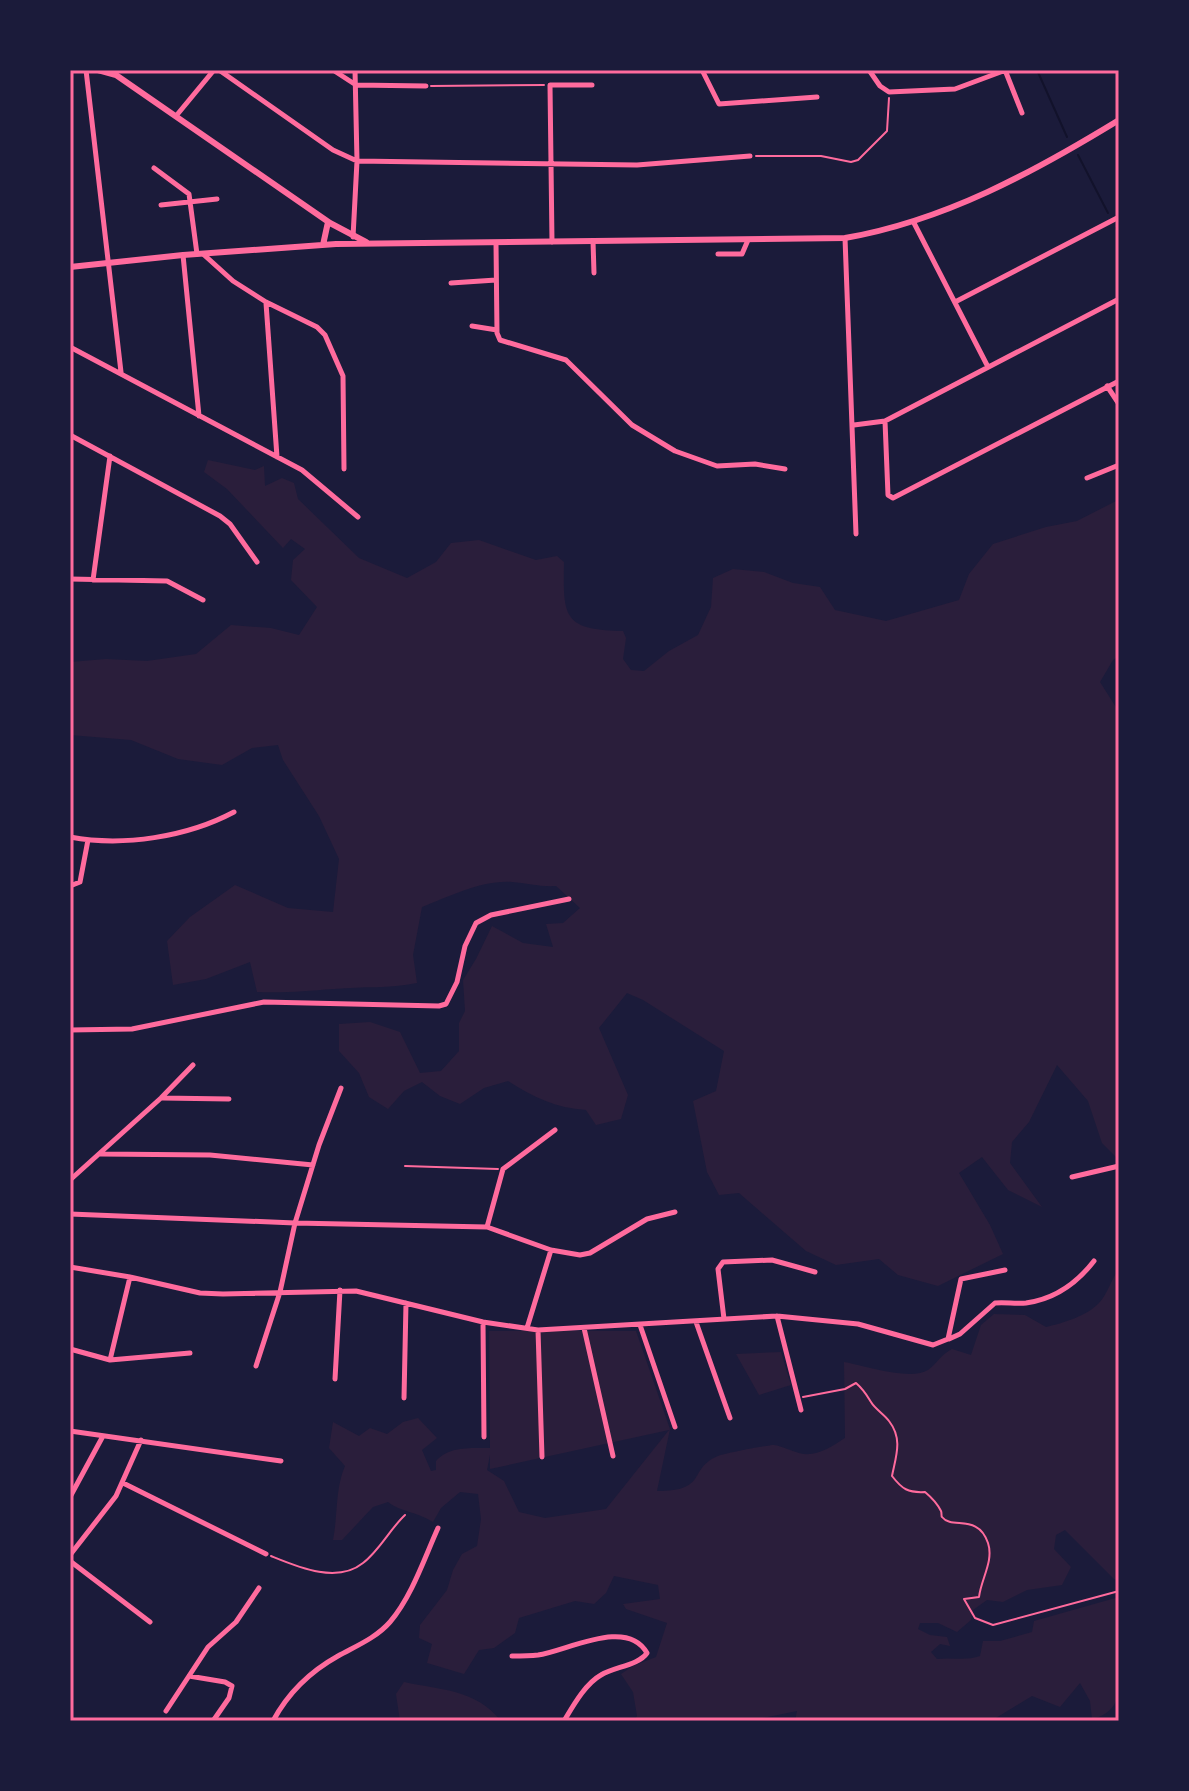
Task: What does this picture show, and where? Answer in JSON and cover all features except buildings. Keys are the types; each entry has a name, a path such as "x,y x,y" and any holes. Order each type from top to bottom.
{"main road":[{"path":"98,70 116,72 352,240"},
{"path":"73,265 352,240 369,244 845,238 914,223 999,186 1119,120"},
{"path":"323,245 328,222"}],"street":[{"path":"86,70 122,373"},
{"path":"176,116 217,70 333,150 357,161 637,165 750,156"},
{"path":"333,70 356,85 426,86"},
{"path":"352,240 357,161 355,70"},
{"path":"702,70 719,104 817,97"},
{"path":"869,70 880,86 889,92 955,89 1006,70 1022,113"},
{"path":"552,242 550,85 592,85"},
{"path":"154,168 186,190 200,254 233,281 266,302 317,327 331,345 344,387 344,469"},
{"path":"161,205 217,199"},
{"path":"955,302 1119,217"},
{"path":"914,223 988,367"},
{"path":"845,238 856,534"},
{"path":"718,254 742,254 748,240"},
{"path":"593,241 594,273"},
{"path":"496,243 497,330 500,340 566,360 632,425 675,451 717,466 755,464 785,469"},
{"path":"183,255 199,416"},
{"path":"451,283 496,280"},
{"path":"854,425 885,421 1119,299"},
{"path":"266,302 277,457"},
{"path":"472,326 497,330"},
{"path":"70,347 314,478 358,517"},
{"path":"885,421 888,495 893,498 1119,381"},
{"path":"1107,386 1119,404"},
{"path":"70,435 226,520 257,562"},
{"path":"93,580 110,456"},
{"path":"1087,478 1119,465"},
{"path":"70,579 167,581 203,600"},
{"path":"70,837 88,840 171,834 202,827 234,812"},
{"path":"70,886 80,882 88,840"},
{"path":"70,1030 132,1029 264,1002 439,1006 446,1004 454,990 465,946 476,923 491,915 569,899"},
{"path":"70,1180 193,1065"},
{"path":"256,1366 280,1292 295,1223 341,1088"},
{"path":"161,1098 229,1099"},
{"path":"487,1227 503,1169 555,1130"},
{"path":"100,1154 210,1155 313,1165"},
{"path":"1072,1177 1119,1166"},
{"path":"70,1214 487,1227 551,1250 585,1255 647,1219 675,1212"},
{"path":"527,1328 551,1250"},
{"path":"724,1319 718,1269 723,1262 772,1260 815,1272"},
{"path":"70,1267 200,1293 340,1290 483,1322 538,1330 777,1316 858,1324 933,1345 960,1334 995,1303 1033,1301 1067,1288 1094,1261"},
{"path":"948,1339 961,1279 1005,1270"},
{"path":"110,1360 130,1277"},
{"path":"335,1379 340,1290"},
{"path":"404,1398 406,1303"},
{"path":"777,1316 801,1410"},
{"path":"483,1322 484,1437"},
{"path":"696,1322 730,1418"},
{"path":"640,1325 675,1427"},
{"path":"584,1328 613,1456"},
{"path":"538,1330 542,1457"},
{"path":"70,1349 110,1360 190,1353"},
{"path":"70,1431 281,1461"},
{"path":"70,1497 103,1436"},
{"path":"141,1440 123,1483 70,1558 150,1622"},
{"path":"123,1483 266,1554"},
{"path":"273,1721 289,1697 312,1673 371,1638 389,1623 404,1602 438,1528"},
{"path":"166,1711 208,1647 245,1611 259,1588"},
{"path":"512,1656 539,1655 604,1637 628,1638 645,1649 647,1653 643,1658 592,1681 564,1721"},
{"path":"189,1676 231,1684 229,1698 213,1721"}],"path":[{"path":"426,86 550,85"},
{"path":"750,156 821,156 851,162 858,160 887,131 889,92"},
{"path":"405,1166 503,1169"},
{"path":"798,1398 845,1389 856,1383 891,1422 899,1447 892,1476 901,1488 912,1493 925,1492 932,1498 942,1517 953,1523 970,1523 985,1535 990,1554 979,1597 964,1599 975,1618 993,1625 1119,1591"},
{"path":"266,1554 309,1569 333,1572 352,1569 372,1554 405,1515"}],"shaded area":[{"path":"208,460 255,470 264,466 265,486 282,478 294,483 298,499 359,558 407,578 436,562 451,543 479,540 536,560 557,556 564,562 564,596 571,617 588,628 623,631 626,638 623,659 631,670 644,671 669,651 698,635 711,607 713,578 733,569 764,572 793,583 820,587 835,610 886,621 959,600 969,574 993,544 1077,521 1118,500 1119,656 1113,660 1100,682 1119,712 1119,1160 1102,1143 1088,1101 1057,1065 1029,1122 1012,1142 1010,1163 1042,1207 1008,1190 982,1157 959,1173 990,1225 1003,1254 938,1286 898,1275 879,1259 836,1265 806,1251 739,1193 719,1195 707,1172 693,1101 716,1091 724,1051 627,993 599,1028 628,1095 621,1119 596,1125 586,1110 545,1101 508,1081 484,1088 460,1104 440,1096 422,1082 404,1091 388,1109 369,1097 359,1073 339,1051 339,1024 370,1022 400,1032 420,1073 441,1071 459,1051 459,1023 465,1011 463,980 492,926 523,943 553,947 546,924 563,923 580,908 556,886 500,882 466,890 422,907 413,955 417,983 257,992 250,962 206,979 173,985 167,941 190,917 235,885 288,908 333,912 339,859 319,816 283,760 278,745 252,748 222,765 178,759 131,740 70,735 70,662 106,659 147,661 196,654 231,625 271,628 299,635 317,607 291,580 293,560 305,549 291,539 283,548 227,489 204,472"},
{"path":"1119,1269 1119,1581 1065,1530 1056,1535 1054,1549 1071,1567 1062,1585 1027,1590 1003,1602 987,1600 973,1610 971,1620 957,1632 938,1623 920,1623 918,1629 930,1635 947,1637 950,1646 940,1644 931,1652 937,1659 964,1659 980,1656 983,1641 1000,1641 1032,1632 1034,1621 1119,1597 1119,1691 1112,1708 1096,1718 1092,1719 1090,1701 1080,1683 1060,1707 1032,1696 991,1721 941,1721 937,1718 934,1721 795,1721 797,1711 763,1718 731,1718 729,1721 634,1721 637,1716 633,1692 621,1674 656,1657 667,1623 626,1609 623,1604 660,1599 658,1585 614,1576 606,1593 594,1604 575,1601 519,1618 515,1633 494,1648 479,1650 464,1674 427,1663 432,1644 419,1638 420,1625 447,1590 462,1554 477,1546 481,1519 478,1494 460,1492 441,1508 433,1522 388,1502 373,1507 342,1540 333,1540 345,1466 329,1448 333,1422 359,1436 370,1428 387,1434 403,1422 418,1418 437,1438 422,1450 431,1471 436,1470 436,1461 447,1453 490,1448 489,1331 636,1331 670,1429 657,1491 673,1490 691,1483 709,1461 718,1456 774,1445 811,1454 845,1438 844,1362 899,1373 920,1373 952,1349 971,1355 981,1325 994,1314 1025,1315 1046,1327 1081,1315 1102,1299","holes":["669,1430 606,1509 545,1518 519,1512 504,1481 487,1470 490,1455 490,1469"]},
{"path":"781,1352 791,1385 759,1395 736,1354"},
{"path":"404,1682 457,1692 491,1710 501,1721 400,1721 396,1694"}],"waterway":[{"path":"1037,70 1067,137"},
{"path":"1078,155 1108,213"},
{"path":"1116,228 1119,234"}]}
